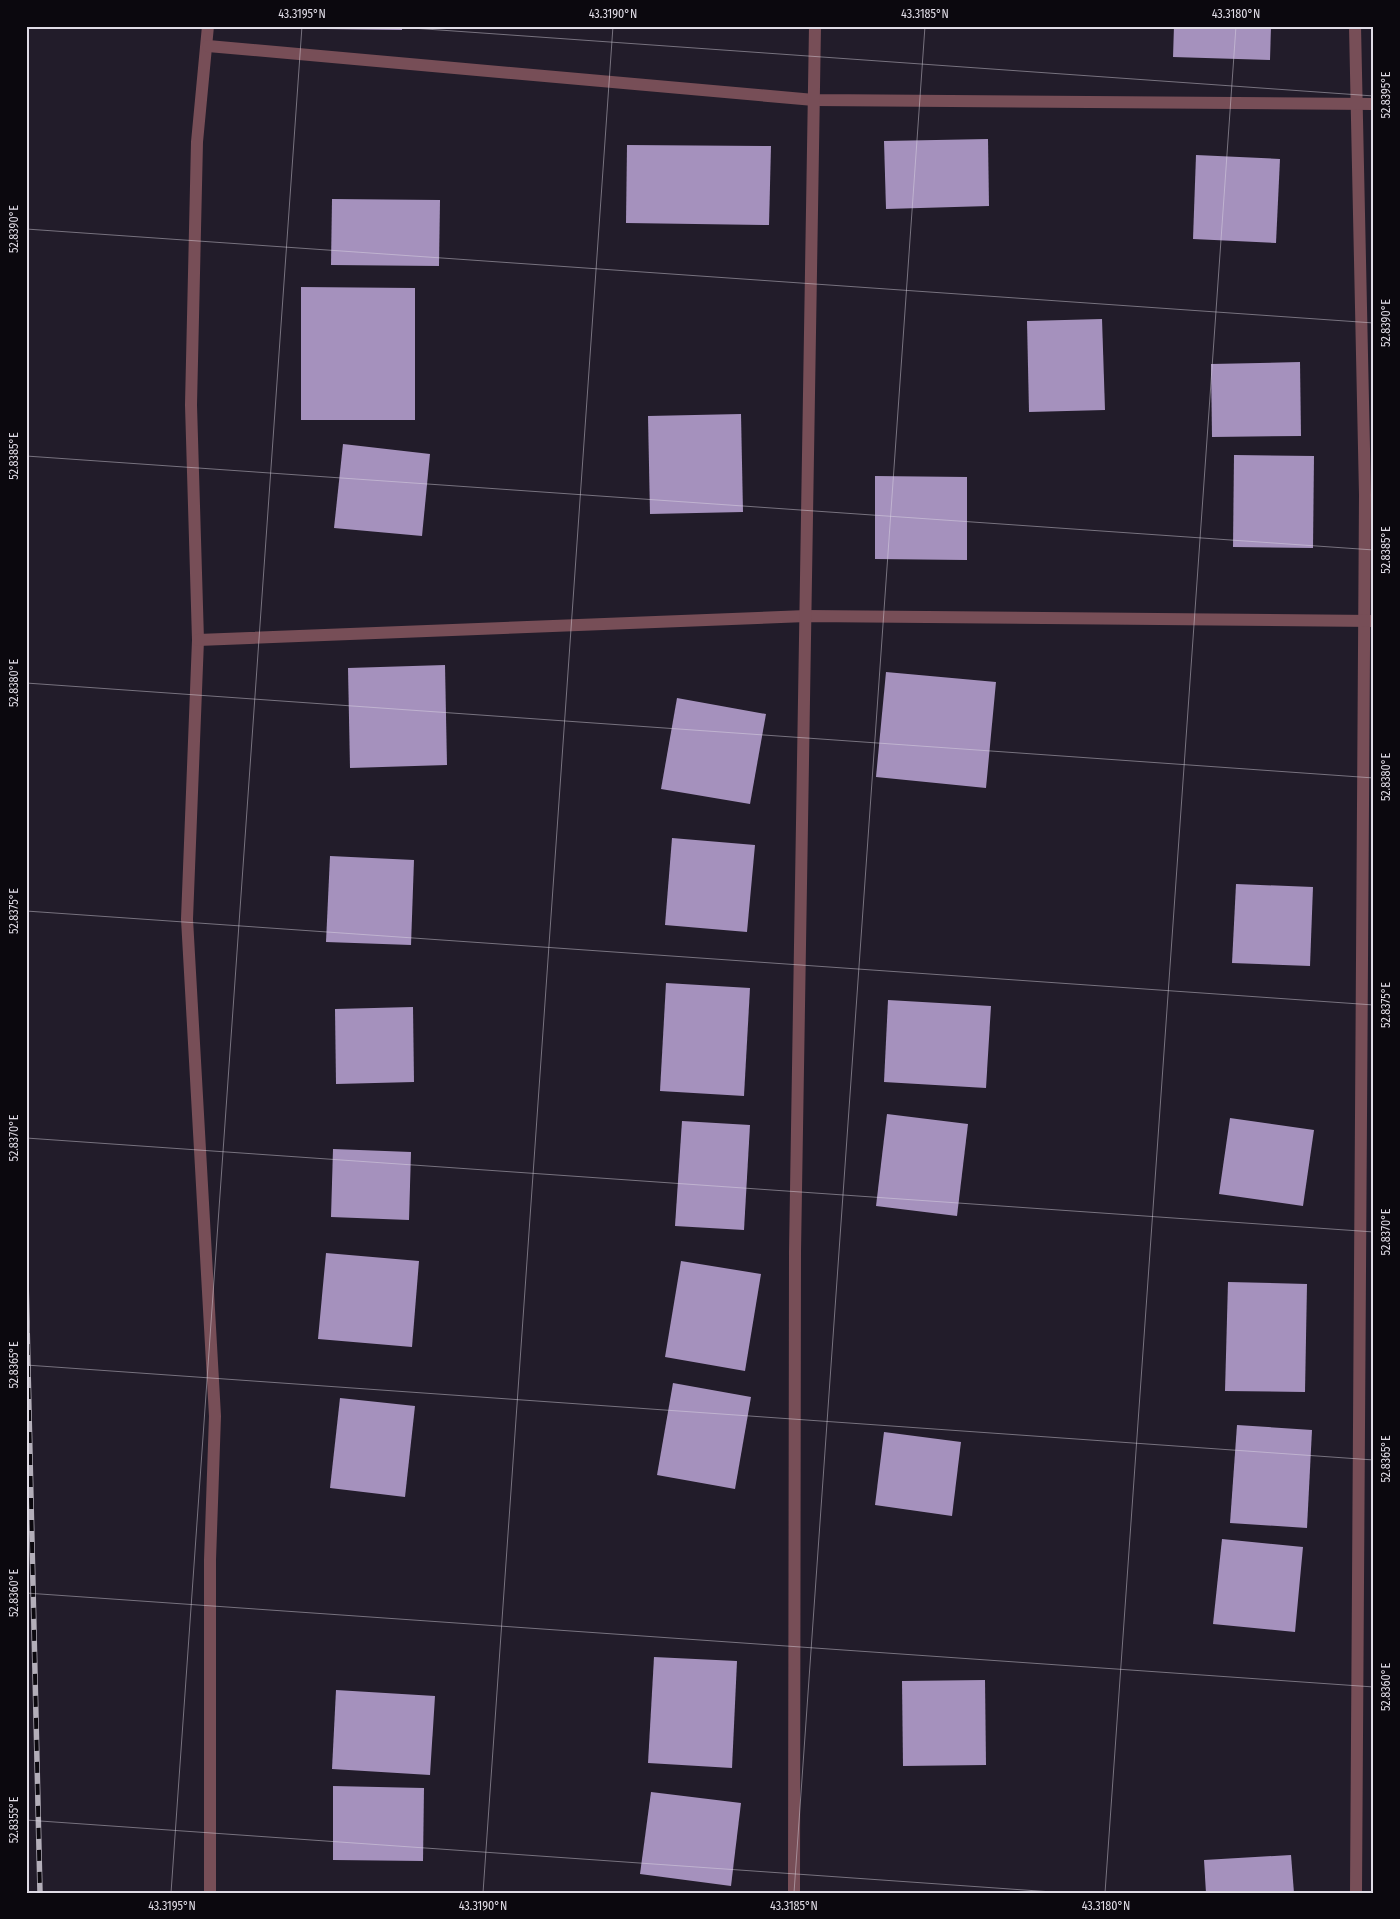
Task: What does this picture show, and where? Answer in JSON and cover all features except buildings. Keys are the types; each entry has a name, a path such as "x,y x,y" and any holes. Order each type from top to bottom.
{"street":[{"path":"208,26 208,46 197,142 191,405 198,640 187,919 215,1416 210,1560 210,1893"},
{"path":"794,1893 795,1252 815,26"},
{"path":"1355,26 1364,495 1369,621 1356,1893"},
{"path":"208,46 814,100 1374,104"},
{"path":"198,640 806,616 1369,621"}],"railway":[{"path":"26,1278 40,1893"}]}
